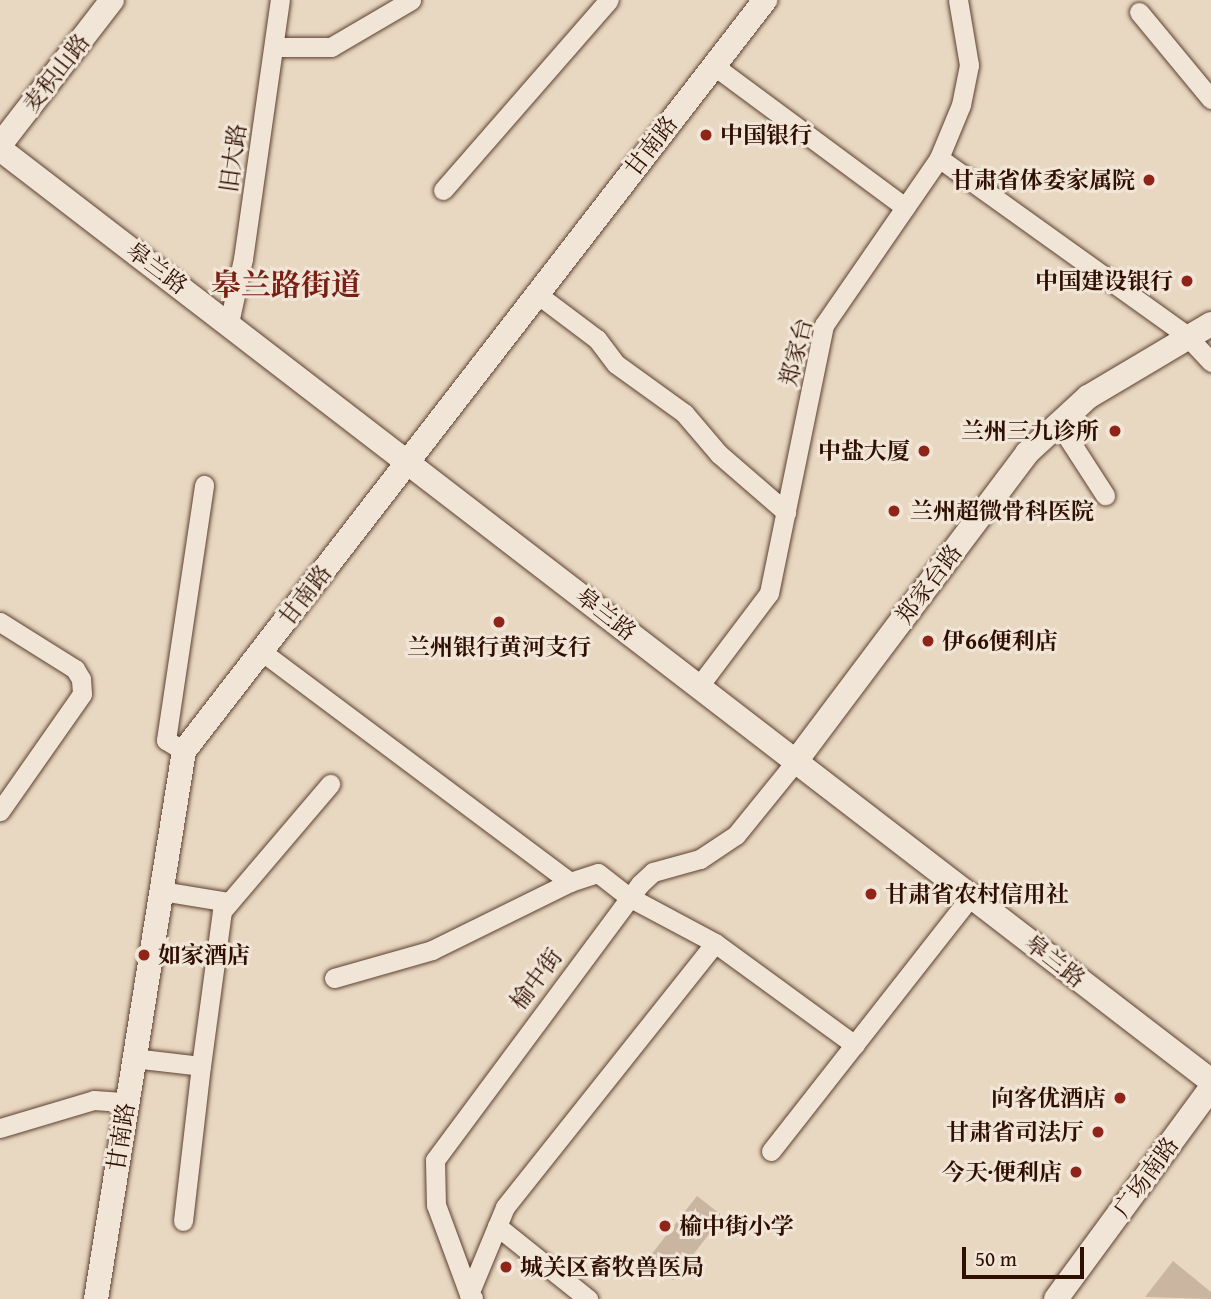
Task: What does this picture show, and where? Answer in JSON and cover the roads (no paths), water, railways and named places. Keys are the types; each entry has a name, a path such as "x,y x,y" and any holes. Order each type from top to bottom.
{"street":[{"name":"麦积山路","path":"0,147 112,0"},
{"name":"旧大路","path":"229,323 243,259 280,0"},
{"path":"274,47 331,47 411,0"},
{"path":"443,190 609,0"},
{"name":"甘南路","path":"96,1299 184,751 765,0"},
{"name":"郑家台","path":"699,686 769,593 824,325 939,158 961,105 969,65 958,0"},
{"path":"1139,12 1211,99"},
{"path":"713,65 905,208"},
{"name":"皋兰路","path":"0,147 1211,1081"},
{"path":"939,158 1186,335 1211,362"},
{"path":"537,294 597,339 616,364 684,413 719,454 786,512"},
{"name":"郑家台路","path":"796,761 1027,453 1088,397 1186,335 1211,324"},
{"path":"1059,424 1105,495"},
{"path":"184,751 166,740 204,485"},
{"path":"0,622 75,669 81,679 82,694 0,811"},
{"path":"261,651 570,882"},
{"name":"榆中街","path":"472,1297 436,1205 435,1160 629,897 653,872 700,859 736,835 796,761"},
{"path":"183,1221 222,911 330,784"},
{"path":"334,978 432,950 570,882 598,873 629,897 715,943 855,1045"},
{"path":"161,891 229,902"},
{"path":"771,1151 971,896"},
{"name":"榆中街","path":"472,1297 505,1207 715,943"},
{"path":"133,1058 201,1066"},
{"name":"广场南路","path":"1056,1299 1211,1088"},
{"path":"0,1128 94,1100 126,1102"},
{"path":"497,1226 588,1299"}],"place":[{"name":"中国银行","path":"706,135"},
{"name":"甘肃省体委家属院","path":"1149,180"},
{"name":"中国建设银行","path":"1187,281"},
{"name":"兰州三九诊所","path":"1115,431"},
{"name":"中盐大厦","path":"924,451"},
{"name":"兰州超微骨科医院","path":"894,511"},
{"name":"兰州银行黄河支行","path":"499,622"},
{"name":"伊66便利店","path":"928,641"},
{"name":"甘肃省农村信用社","path":"871,894"},
{"name":"如家酒店","path":"144,955"},
{"name":"向客优酒店","path":"1120,1098"},
{"name":"甘肃省司法厅","path":"1098,1132"},
{"name":"今天·便利店","path":"1076,1172"},
{"name":"榆中街小学","path":"665,1226"},
{"name":"城关区畜牧兽医局","path":"506,1267"}],"district":[{"name":"皋兰路街道","path":"286,284"}]}
